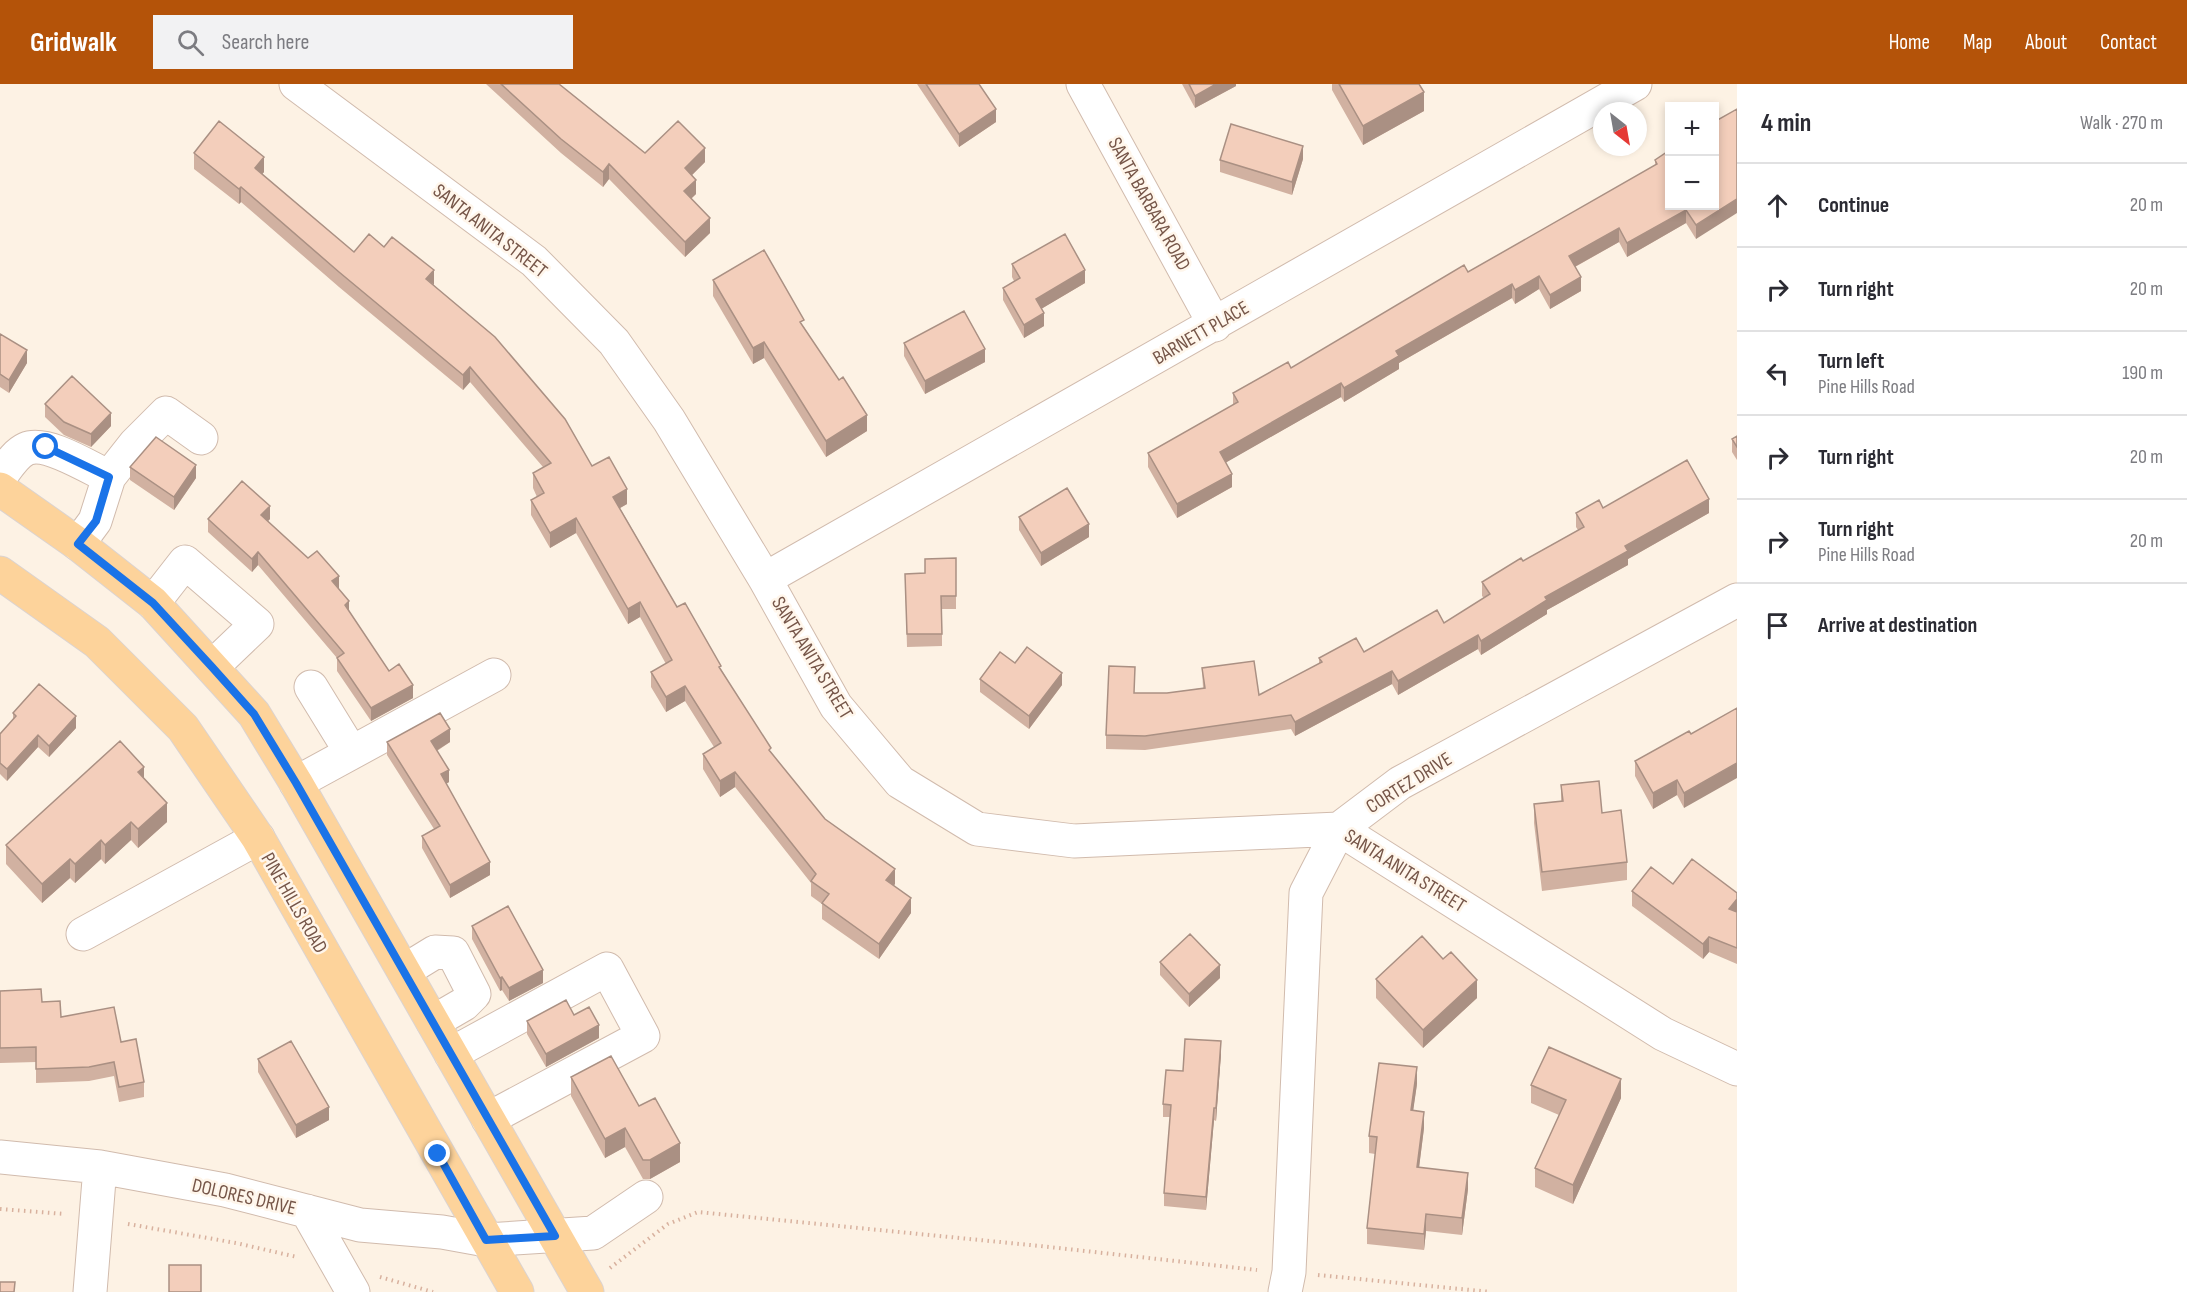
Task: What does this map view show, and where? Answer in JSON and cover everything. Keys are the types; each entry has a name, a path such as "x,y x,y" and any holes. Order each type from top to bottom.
{"main road":[{"path":"0,489 78,544 153,603 254,714 404,971 586,1292"},
{"name":"PINE HILLS ROAD","path":"0,573 97,642 183,728 258,838 517,1292"}],"street":[{"name":"SANTA ANITA STREET","path":"296,84 534,261 614,342 669,420 765,579 836,705 900,782 977,829 1074,842 1339,829 1663,1034 1737,1069"},
{"name":"SANTA BARBARA ROAD","path":"1083,84 1215,325"},
{"name":"BARNETT PLACE","path":"765,579 1635,84"},
{"path":"78,544 96,521 109,477 135,444 166,413 201,438"},
{"path":"0,477 26,449 46,447 109,477"},
{"path":"153,603 185,562 258,624 212,667"},
{"name":"CORTEZ DRIVE","path":"1285,1292 1290,1272 1306,893 1339,829 1400,783 1737,600"},
{"path":"296,783 494,675"},
{"path":"311,687 351,752"},
{"path":"83,934 258,838"},
{"path":"404,971 435,952 453,953 474,994 464,1004 433,1022"},
{"path":"451,1054 607,969 643,1036 488,1119"},
{"name":"DOLORES DRIVE","path":"0,1157 100,1167 225,1190 360,1225 442,1232 486,1240 593,1233 645,1197"},
{"path":"90,1292 100,1167"},
{"path":"307,1211 345,1280"}],"path":[{"path":"0,1209 68,1215"},
{"path":"609,1269 668,1224 698,1212 969,1238 1262,1270"},
{"path":"121,1223 236,1243 345,1280 397,1281 433,1292"},
{"path":"1316,1274 1491,1292"}],"building":[{"path":"501,84 559,84 645,153 678,121 705,148 685,168 696,180 684,191 710,218 685,242 609,164 603,172 561,139"},
{"path":"926,84 979,84 996,109 959,134"},
{"path":"1189,84 1216,84 1195,96"},
{"path":"1339,84 1419,84 1424,92 1363,126"},
{"path":"1737,109 1737,199 1696,225 1686,210 1719,210 1719,119"},
{"path":"219,121 264,157 255,168 354,252 369,234 384,247 392,237 434,270 426,279 495,337 565,419 592,466 609,457 627,489 613,497 677,607 685,603 721,666 719,667 771,748 769,750 825,819 895,869 886,880 911,898 879,944 822,903 829,894 811,881 816,874 735,772 720,781 703,754 721,743 685,686 666,697 651,672 672,660 640,602 628,609 576,518 550,533 531,500 544,493 533,473 551,463 470,367 463,375 241,187 239,189 194,153"},
{"path":"1231,124 1303,146 1292,182 1220,160"},
{"path":"1665,153 1665,210 1686,210 1627,243 1619,228 1569,256 1581,277 1550,295 1539,276 1515,290 1512,284 1396,351 1399,356 1344,388 1341,383 1220,452 1232,474 1177,504 1148,453 1238,402 1233,393 1288,362 1291,368 1464,265 1468,272 1657,164 1655,160"},
{"path":"1065,234 1085,270 1036,299 1044,313 1024,325 1003,288 1020,278 1012,264"},
{"path":"764,250 804,320 800,322 839,380 843,377 867,415 826,441 764,342 753,348 713,280"},
{"path":"964,311 985,349 925,381 904,343"},
{"path":"0,334 27,350 9,380 0,374"},
{"path":"72,376 111,413 91,434 64,422 45,404"},
{"path":"1737,436 1737,447 1732,439"},
{"path":"156,437 196,465 174,497 130,467"},
{"path":"1687,460 1709,499 1625,546 1628,551 1545,597 1547,600 1481,641 1478,635 1398,681 1392,671 1295,722 1291,715 1145,736 1106,735 1109,666 1135,667 1134,693 1167,693 1205,688 1202,668 1254,661 1259,695 1322,662 1319,658 1356,638 1364,652 1437,610 1444,623 1490,594 1482,582 1521,558 1523,561 1584,527 1576,513 1599,500 1603,508"},
{"path":"242,481 270,506 261,515 308,558 317,551 339,576 332,581 349,601 345,605 389,671 399,664 413,685 371,708 337,658 344,653 258,552 252,559 208,519"},
{"path":"1067,488 1089,524 1041,553 1019,517"},
{"path":"956,558 956,596 941,596 942,634 907,634 905,574 925,573 925,559"},
{"path":"1027,647 1062,673 1029,716 980,679 1000,652 1015,663"},
{"path":"39,684 76,716 49,746 38,735 7,769 0,763 0,734 16,716 13,713"},
{"path":"1737,708 1737,763 1684,793 1677,780 1653,793 1635,761 1689,731 1691,734"},
{"path":"440,713 450,729 431,741 449,770 441,774 490,862 450,885 422,836 440,826 387,742"},
{"path":"120,741 144,767 138,772 167,803 138,829 131,822 105,845 101,840 75,864 70,859 42,884 6,845"},
{"path":"1599,781 1602,813 1621,810 1627,862 1542,872 1534,804 1563,801 1561,785"},
{"path":"1692,859 1737,893 1737,899 1729,909 1737,912 1737,948 1709,937 1703,944 1632,891 1651,867 1673,884"},
{"path":"508,906 543,970 509,988 502,977 500,978 472,926"},
{"path":"1190,934 1220,965 1189,994 1160,962"},
{"path":"1422,936 1443,959 1451,952 1477,980 1423,1030 1376,979"},
{"path":"41,989 42,1002 60,1001 61,1017 114,1007 121,1042 136,1039 144,1082 119,1087 114,1062 89,1067 36,1069 36,1047 0,1048 0,991"},
{"path":"566,1000 574,1015 589,1007 599,1025 546,1054 527,1021"},
{"path":"1185,1039 1221,1041 1206,1197 1164,1193 1171,1105 1163,1104 1166,1070 1183,1071"},
{"path":"291,1041 329,1107 296,1125 258,1059"},
{"path":"1549,1047 1621,1079 1573,1185 1535,1168 1566,1100 1531,1085"},
{"path":"611,1056 639,1106 655,1098 680,1143 650,1160 643,1160 625,1128 605,1139 571,1077"},
{"path":"1379,1063 1417,1067 1411,1110 1424,1112 1417,1167 1468,1173 1462,1218 1426,1214 1424,1234 1367,1228 1377,1137 1369,1136"},
{"path":"169,1265 201,1265 201,1292 169,1292"},
{"path":"0,1282 15,1282 14,1292 0,1292"}],"route":[{"path":"46,447 109,477 96,521 78,544 153,603 254,714 296,783 555,1236 486,1240 438,1154"}]}
